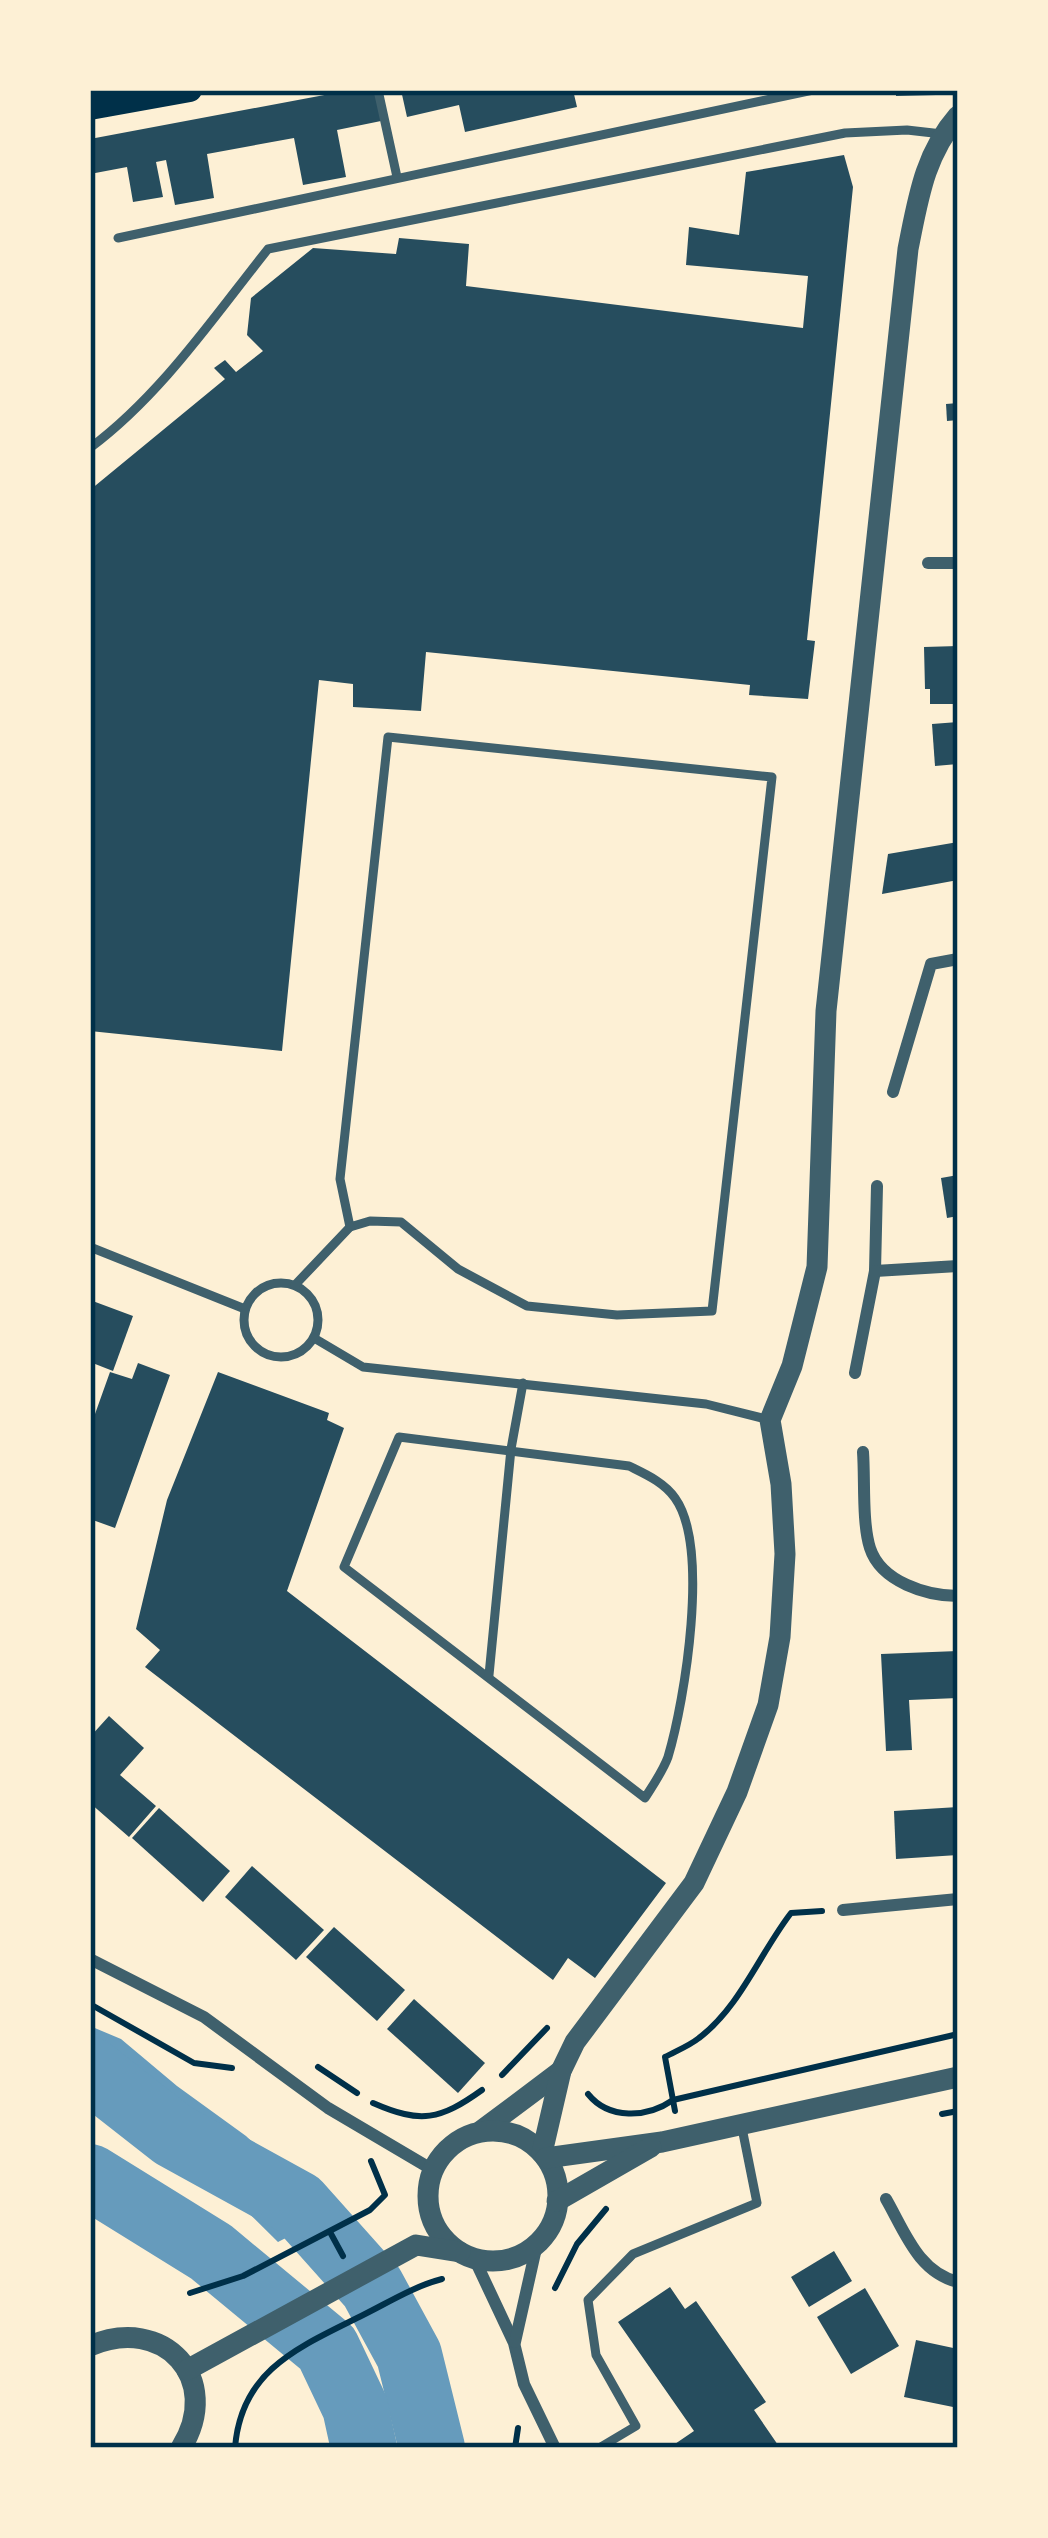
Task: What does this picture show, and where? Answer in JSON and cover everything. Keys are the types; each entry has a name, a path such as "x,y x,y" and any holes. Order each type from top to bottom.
{"main road":[{"path":"90,108 190,90"}],"street":[{"path":"544,2155 561,2071 575,2042 694,1883 737,1792 768,1705 780,1637 785,1554 781,1484 770,1420 792,1366 817,1268 826,1011 905,273 926,166 942,134 958,116"},
{"path":"928,563 958,563"},
{"path":"892,1092 931,964 958,959"},
{"path":"855,1373 875,1270 877,1186"},
{"path":"875,1270 958,1266"},
{"path":"862,1452 870,1549 886,1573 912,1587 958,1596"},
{"path":"843,1910 958,1899"},
{"path":"90,1960 204,2017 328,2108 433,2170"},
{"path":"481,2132 561,2071"},
{"path":"544,2155 662,2141 958,2077"},
{"path":"416,2245 433,2170 461,2139 502,2131 522,2137 544,2155 553,2170 557,2201 549,2228 537,2244 514,2343"},
{"path":"557,2201 662,2141"},
{"path":"886,2199 921,2260 938,2277 958,2282"},
{"path":"428,2207 440,2235 467,2255 514,2343 524,2384 555,2448"},
{"path":"187,2370 416,2245 501,2260 537,2244"},
{"path":"90,2346 131,2335 173,2352 195,2390 196,2412 181,2448"}],"lane":[{"path":"378,90 397,177"},
{"path":"118,238 813,90"},
{"path":"90,448 179,361 268,249 845,134 908,130 942,134"},
{"path":"295,1285 350,1227 370,1221 401,1222 458,1269 527,1306 617,1315 712,1311 772,777 388,737 340,1179 350,1227"},
{"path":"90,1247 245,1309"},
{"path":"295,1285 314,1301 318,1313 314,1338 293,1354 267,1354 248,1336 245,1309 264,1286 295,1285"},
{"path":"314,1338 363,1367 706,1404 770,1420"},
{"path":"489,1675 511,1449 523,1383"},
{"path":"399,1437 511,1449 628,1466 656,1480 675,1497 691,1532 686,1683 666,1762 645,1798 344,1567 399,1437"},
{"path":"599,2448 636,2426 596,2355 588,2300 633,2254 757,2203 741,2123"}],"path":[{"path":"673,2100 665,2057 699,2038 736,1999 791,1913 843,1910"},
{"path":"90,2004 194,2063 224,2070 236,2067"},
{"path":"312,2063 367,2101 399,2115 425,2119 454,2110 494,2081 551,2024 594,2057 587,2077 588,2096 615,2113 635,2114 673,2100 958,2034"},
{"path":"190,2294 243,2276 370,2210 385,2195"},
{"path":"553,2292 577,2244 611,2204"},
{"path":"235,2448 238,2420 249,2395 271,2367 308,2342 429,2283"},
{"path":"515,2448 518,2425"}],"water":[{"path":"90,2026 121,2039 246,2136 330,2215 278,2242 213,2178 90,2100"},
{"path":"404,2306 420,2331 451,2448 405,2448 393,2398 366,2326"}],"building":[{"path":"351,90 375,90 381,121 337,130 346,177 303,185 294,138 207,154 214,198 175,205 166,160 156,162 163,197 133,202 127,167 90,174 90,139"},
{"path":"401,90 573,90 577,107 465,132 459,105 407,117"},
{"path":"896,90 936,90 936,95 896,96"},
{"path":"844,155 853,187 807,640 815,641 808,699 749,695 750,685 426,652 421,711 353,707 353,684 319,680 282,1051 90,1031 90,490 225,379 214,368 225,360 236,372 263,351 247,335 251,298 313,248 396,254 399,238 469,244 466,286 803,328 808,276 686,265 689,227 739,235 746,172"},
{"path":"958,403 958,420 947,421 946,404"},
{"path":"958,646 958,704 930,704 924,647"},
{"path":"958,722 958,764 935,766 932,724"},
{"path":"958,842 958,880 882,894 888,854"},
{"path":"958,1175 958,1216 947,1218 941,1178"},
{"path":"90,1300 133,1316 113,1371 90,1362"},
{"path":"138,1363 170,1375 115,1528 90,1519 90,1428 110,1372 132,1379"},
{"path":"218,1372 329,1413 327,1420 344,1428 287,1591 666,1883 595,1978 568,1958 553,1980 145,1667 160,1650 136,1629 167,1500"},
{"path":"958,1651 958,1698 909,1700 912,1750 886,1751 881,1654"},
{"path":"109,1716 144,1748 120,1775 156,1806 129,1837 90,1803 90,1737"},
{"path":"958,1807 958,1855 896,1859 894,1811"},
{"path":"159,1808 230,1871 203,1902 132,1838"},
{"path":"252,1866 324,1930 296,1960 225,1897"},
{"path":"334,1927 405,1990 377,2021 306,1957"},
{"path":"414,1999 485,2063 458,2093 387,2029"},
{"path":"834,2251 852,2281 809,2307 791,2277"},
{"path":"670,2287 685,2309 696,2301 766,2402 754,2410 778,2445 774,2448 669,2448 694,2431 618,2322"},
{"path":"865,2288 899,2346 851,2374 817,2317"},
{"path":"916,2340 958,2349 958,2408 904,2397"}],"waterway":[{"path":"90,2070 173,2135 298,2204 372,2287 409,2355 432,2448"},
{"path":"90,2177 211,2252 327,2348 355,2407 364,2448"}]}
